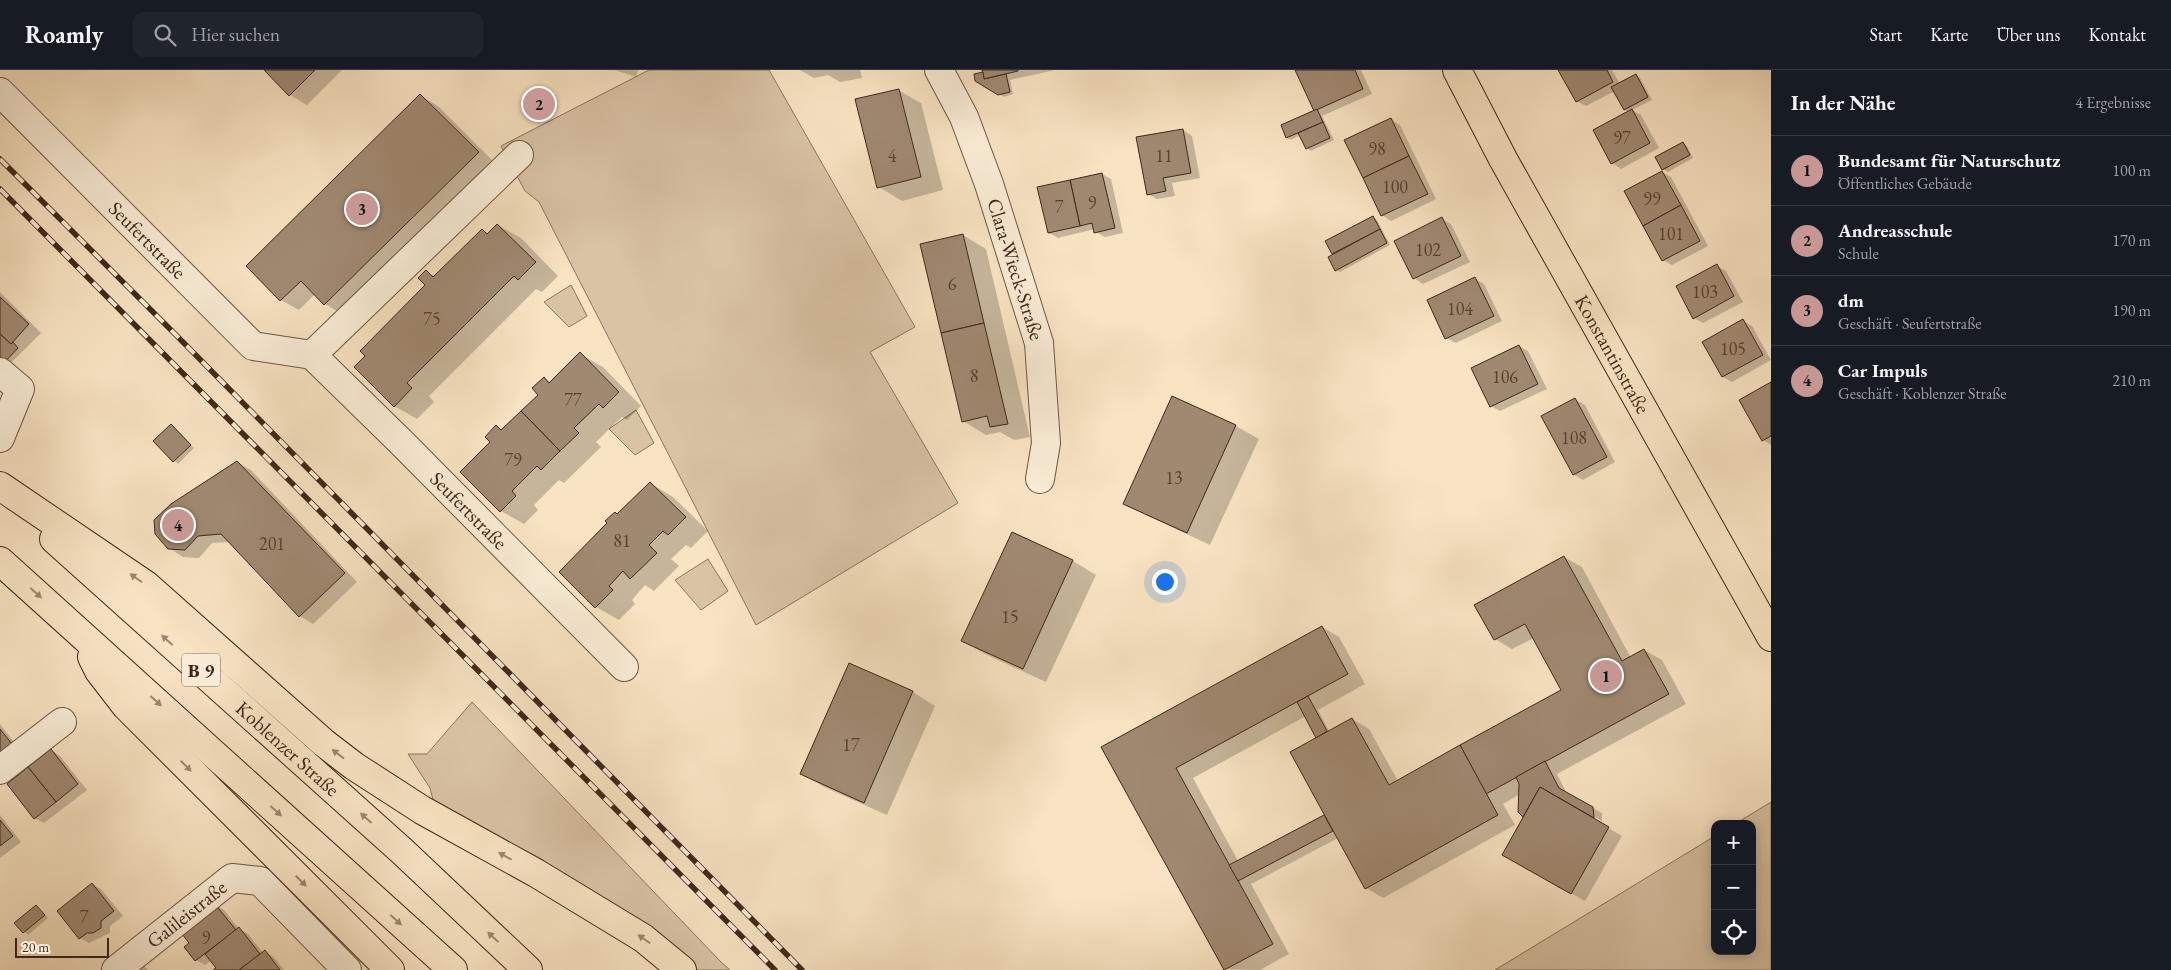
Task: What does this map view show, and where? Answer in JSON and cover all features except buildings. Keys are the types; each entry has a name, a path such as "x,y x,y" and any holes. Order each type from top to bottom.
{"main road":[{"name":"Konstantinstraße","path":"1457,70 1512,176 1771,637"},
{"name":"Koblenzer Straße","path":"0,488 402,851 528,970"},
{"path":"0,488 146,585 324,743 354,766 422,810 536,873 643,938 682,970"},
{"name":"B 9","path":"0,561 453,970"},
{"path":"81,633 99,671 126,706 390,970"}],"street":[{"name":"Clara-Wieck-Straße","path":"939,70 964,117 989,184 1039,343 1046,443 1040,479"},
{"name":"Seufertstraße","path":"0,92 253,346 312,355 624,667"},
{"path":"312,355 518,154"},
{"path":"0,372 20,389 0,438"},
{"path":"0,770 62,722"},
{"name":"Galileistraße","path":"116,970 232,878 260,882 347,970"}],"shaded area":[{"path":"649,70 769,70 915,327 870,352 958,503 756,625 539,202 525,191 501,146"},
{"path":"571,285 587,316 569,327 544,302"},
{"path":"636,410 654,443 635,455 609,429"},
{"path":"708,559 728,591 701,610 675,580"},
{"path":"472,702 730,970 696,970 656,930 434,804 430,788 408,754 427,754"},
{"path":"1771,802 1771,970 1495,970 1711,838 1711,955 1756,955 1756,820 1742,820"}],"railway":[{"path":"0,159 802,970"},
{"path":"0,189 775,970"}],"place":[{"name":"Andreasschule","path":"539,104"},
{"name":"dm","path":"362,209"},
{"name":"Car Impuls","path":"178,525"},
{"name":"Bundesamt für Naturschutz","path":"1606,676"}]}
